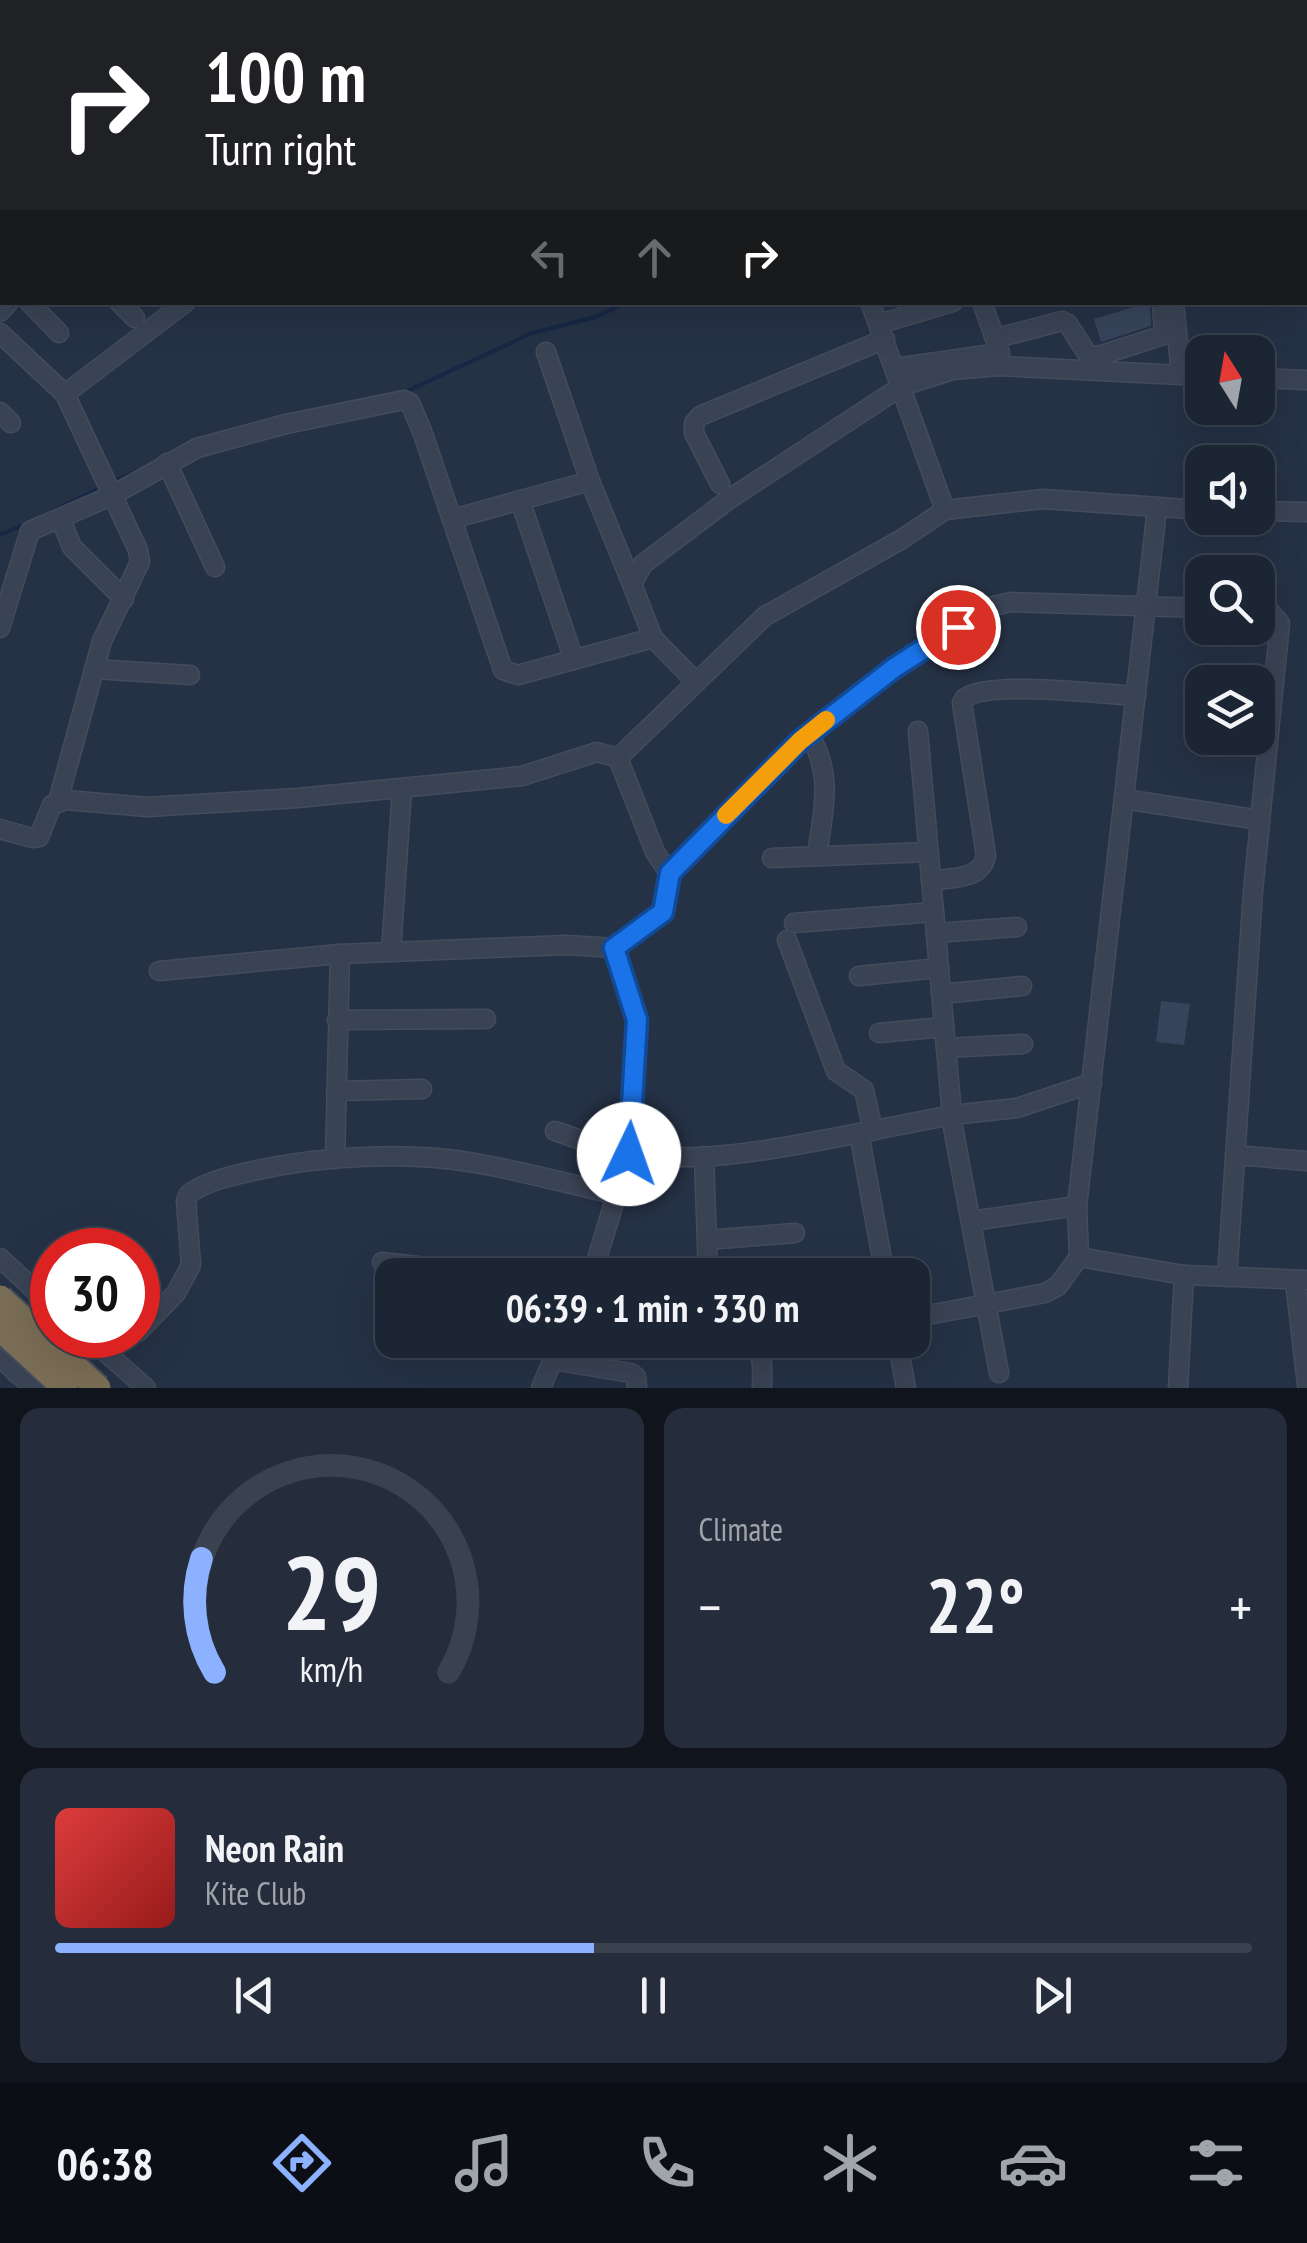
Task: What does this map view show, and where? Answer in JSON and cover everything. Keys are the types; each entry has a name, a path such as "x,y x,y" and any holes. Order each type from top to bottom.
{"highway":[{"path":"0,1298 98,1388"},
{"path":"0,1328 65,1388"}],"street":[{"path":"32,305 58,333"},
{"path":"122,305 134,318"},
{"path":"65,394 182,305"},
{"path":"871,305 945,510"},
{"path":"720,484 694,433 694,423 700,416 946,305"},
{"path":"896,368 998,354 1001,349 983,305"},
{"path":"996,338 1062,320 1088,355 1098,356 1164,335 1162,305"},
{"path":"1174,305 1181,375"},
{"path":"0,333 65,394 138,550 140,562 102,641 58,801"},
{"path":"546,352 590,481 653,638 696,682"},
{"path":"632,584 643,564 728,500 902,386 953,370 998,366 1185,375"},
{"path":"1275,379 1307,380"},
{"path":"1,624 30,531 61,520 209,444 404,400 410,403 422,432 503,670 518,675 653,638"},
{"path":"167,463 216,567"},
{"path":"452,518 590,481"},
{"path":"520,500 574,660"},
{"path":"618,758 765,616 902,539 945,510 1044,500 1185,510"},
{"path":"930,1314 1045,1293 1058,1286 1079,1257 1077,1206 1157,509"},
{"path":"1275,511 1307,512"},
{"path":"61,520 80,556 124,599"},
{"path":"159,971 340,954 567,945 614,948 663,912 670,873 809,734 894,668 990,607 1011,602 1185,607"},
{"path":"1226,1278 1260,820 1280,622 1275,617"},
{"path":"94,669 190,675"},
{"path":"932,881 978,872 984,867 986,855 964,698 984,690 1136,696"},
{"path":"918,731 952,1115 1000,1374"},
{"path":"809,734 824,767 826,788 816,856"},
{"path":"0,828 40,837 52,805 58,801 147,806 402,789 536,774 598,752 618,758"},
{"path":"618,758 656,852 670,873"},
{"path":"390,952 402,789"},
{"path":"1124,798 1260,820"},
{"path":"772,858 929,852"},
{"path":"883,1258 864,1090 836,1071 791,931 934,912"},
{"path":"936,933 1018,927"},
{"path":"597,1258 629,1154 637,1020 614,948"},
{"path":"335,1158 340,954"},
{"path":"859,976 939,968"},
{"path":"941,994 1022,986"},
{"path":"337,1020 486,1018"},
{"path":"879,1034 944,1026"},
{"path":"946,1048 1023,1044"},
{"path":"556,1131 629,1154 704,1156 782,1148 952,1115 1017,1108 1092,1083"},
{"path":"336,1091 422,1089"},
{"path":"704,1156 707,1258"},
{"path":"1235,1156 1307,1162"},
{"path":"160,1309 176,1293 190,1265 188,1194 230,1177 335,1158 471,1162 617,1195"},
{"path":"971,1221 1077,1206"},
{"path":"706,1240 794,1233"},
{"path":"1079,1257 1184,1275 1301,1281 1307,1384"},
{"path":"0,1258 30,1284"},
{"path":"1178,1388 1184,1275"},
{"path":"0,1310 12,1297 22,1276"},
{"path":"0,1336 30,1312"},
{"path":"16,1373 30,1344"},
{"path":"0,1358 34,1388"},
{"path":"112,1358 146,1388"},
{"path":"762,1358 762,1388"},
{"path":"900,1358 906,1388"},
{"path":"541,1388 552,1360 631,1372 638,1388"}],"building":[{"path":"1150,305 1151,326 1101,342 1094,319"},
{"path":"1161,1001 1190,1004 1184,1045 1156,1042"}],"waterway":[{"path":"403,393 532,333 595,317 621,305"},
{"path":"113,482 150,465"},
{"path":"41,517 100,488"},
{"path":"0,535 28,523"}],"slow traffic":[{"path":"726,815 826,720"}],"route":[{"path":"629,1154 637,1020 614,948 663,912 670,873 800,741 894,668 958,627"}]}
